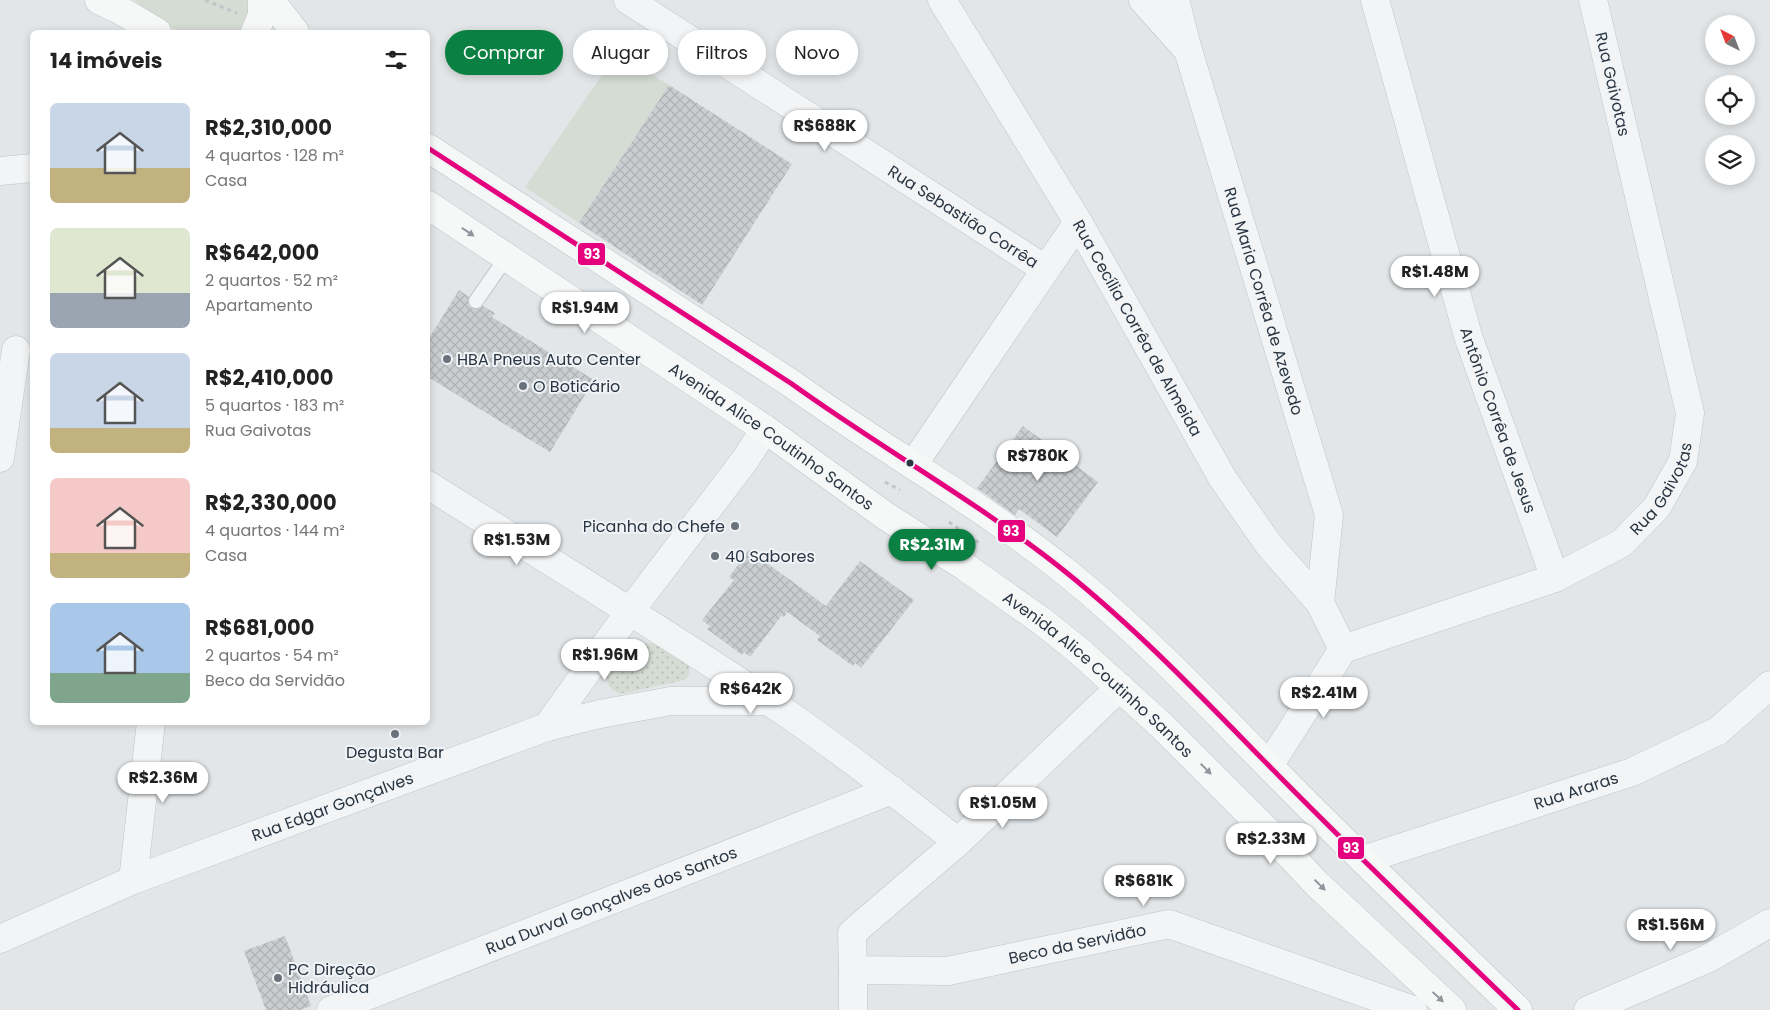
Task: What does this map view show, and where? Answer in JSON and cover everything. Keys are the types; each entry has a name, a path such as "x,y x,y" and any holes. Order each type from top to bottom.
{"main road":[{"path":"257,30 262,15 262,0"},
{"path":"270,0 293,30"},
{"path":"111,3 154,30"},
{"path":"430,149 792,384 832,413 913,465 989,507 1170,664 1363,860 1518,1010"},
{"name":"Avenida Alice Coutinho Santos","path":"430,206 765,429 888,517 964,566 1043,622 1078,650 1120,688 1204,768 1316,883 1452,1010"}],"street":[{"name":"Rua Sebastião Corrêa","path":"628,0 1045,269"},
{"name":"Rua Cecília Corrêa de Almeida","path":"942,0 1078,222 1223,479 1269,545 1320,604 1343,649"},
{"path":"1143,0 1188,50"},
{"name":"Rua Maria Corrêa de Azevedo","path":"1175,0 1188,50 1329,515 1320,604"},
{"name":"Antônio Corrêa de Jesus","path":"1375,0 1468,336 1555,578"},
{"name":"Rua Gaivotas","path":"1343,649 1555,578 1622,543 1658,507 1683,461 1690,413 1593,0"},
{"path":"0,171 30,168"},
{"name":"Rua Sebastião Corrêa","path":"913,465 1078,222"},
{"path":"0,458 16,350"},
{"path":"547,727 630,611 745,460 765,429"},
{"path":"430,487 630,611 768,701 892,790 958,842"},
{"path":"1269,766 1343,649"},
{"name":"Rua Araras","path":"1363,860 1632,772 1718,731 1770,685"},
{"path":"853,1010 852,933 958,842 1120,688"},
{"name":"Rua Edgar Gonçalves","path":"0,939 133,880 547,727 600,714 671,701 768,701"},
{"path":"133,880 150,725"},
{"name":"Rua Durval Gonçalves dos Santos","path":"342,1008 892,790"},
{"path":"1588,1010 1707,959 1770,923"},
{"name":"Beco da Servidão","path":"853,970 948,971 1169,924 1412,1010"}],"lane":[{"path":"476,302 506,258"}],"shaded area":[{"path":"135,0 247,0 249,14 244,30 175,30 162,24 143,10"},
{"path":"602,75 653,75 669,85 579,223 525,187"},
{"path":"647,643 656,644 687,662 689,667 688,676 684,680 625,693 618,693 613,690 607,678 613,666 628,652"}],"building":[{"path":"669,85 792,164 702,305 579,223"},
{"name":"O Boticário","path":"459,290 469,297 468,304 471,308 479,309 483,306 495,313 492,317 594,380 550,452 430,378 430,337"},
{"path":"1023,426 1098,482 1057,537 1019,509 1015,515 977,488"},
{"path":"749,550 826,606 860,561 914,600 861,668 855,663 853,666 817,640 820,636 787,612 784,617 782,615 750,657 744,652 742,655 707,629 710,626 702,620 734,580 729,577"},
{"name":"PC Direção Hidráulica","path":"285,936 311,1006 300,1010 266,1010 244,951"}],"transit line":[{"name":"93","path":"430,149 792,384 1000,523 1067,573 1151,647 1341,838 1518,1010"}],"place":[{"name":"HBA Pneus Auto Center","path":"447,359"},
{"name":"O Boticário","path":"523,386"},
{"name":"Picanha do Chefe","path":"735,526"},
{"name":"40 Sabores","path":"715,556"},
{"name":"Degusta Bar","path":"395,734"},
{"name":"PC Direção Hidráulica","path":"278,978"}]}
